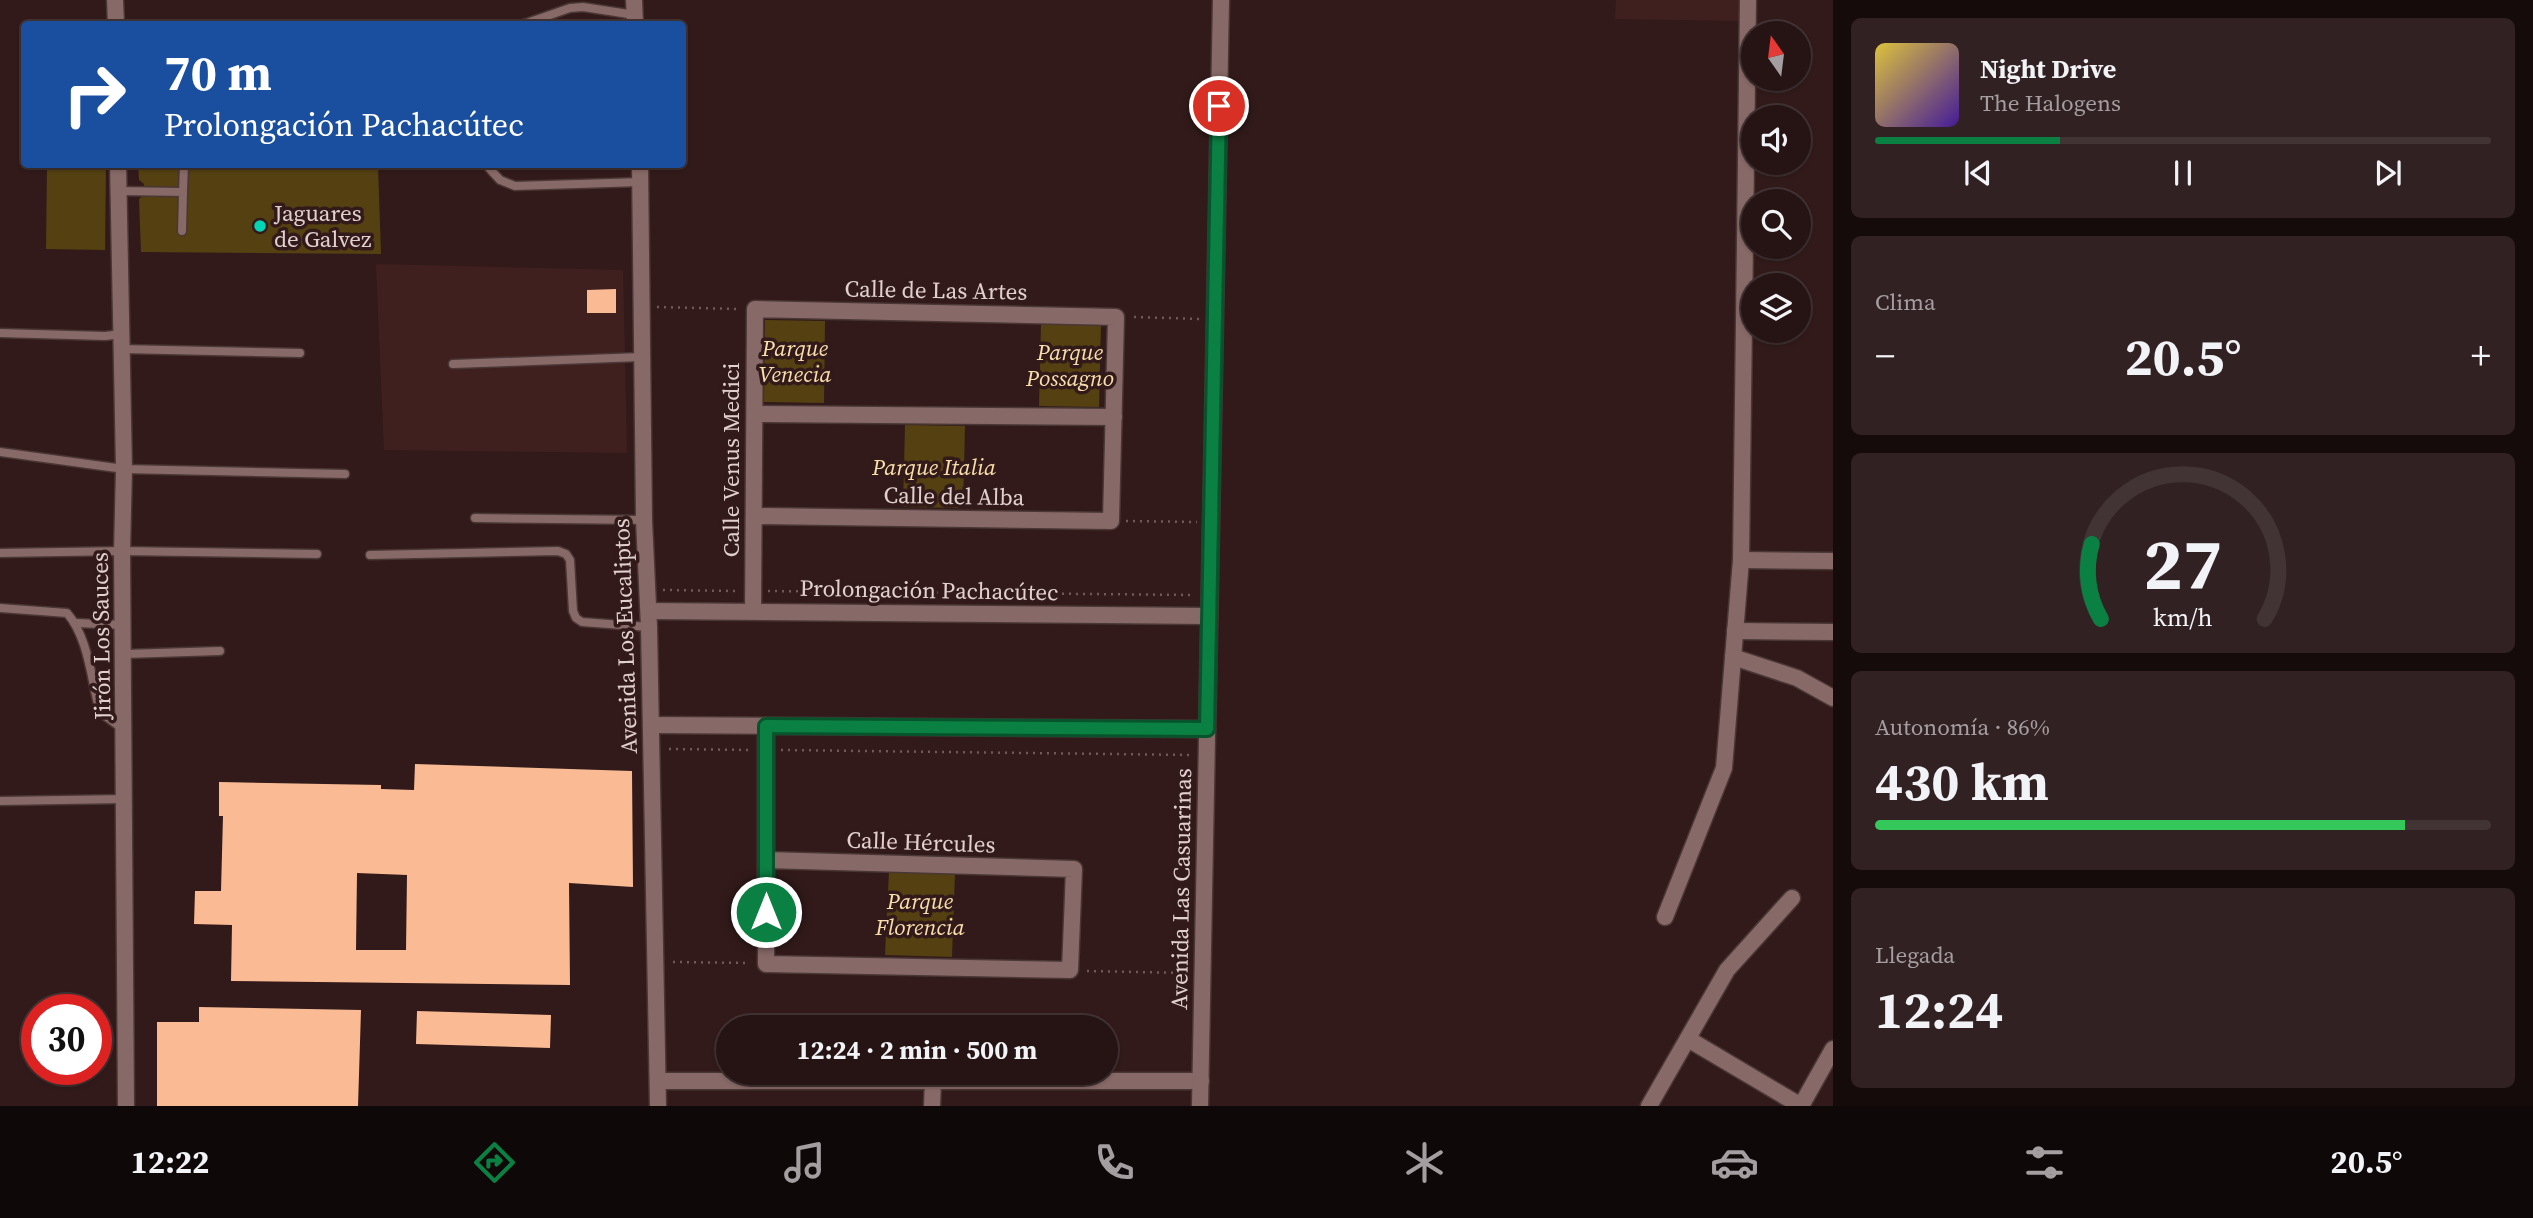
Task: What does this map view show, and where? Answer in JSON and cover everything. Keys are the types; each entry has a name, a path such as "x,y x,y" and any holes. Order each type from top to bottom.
{"street":[{"path":"115,0 116,21"},
{"name":"Avenida Las Casuarinas","path":"1200,1106 1221,0"},
{"path":"1665,917 1724,768 1741,560 1748,0"},
{"name":"Jirón Los Sauces","path":"118,168 124,469 122,551 125,654 126,1106"},
{"name":"Avenida Los Eucaliptos","path":"640,168 644,520 649,619 658,1106"},
{"name":"Calle de Las Artes","path":"755,309 1116,317"},
{"name":"Calle Venus Medici","path":"753,611 755,309"},
{"path":"1111,521 1116,317"},
{"path":"755,414 1114,417"},
{"name":"Calle del Alba","path":"754,516 1111,521"},
{"path":"1741,560 1833,561"},
{"name":"Prolongación Pachacútec","path":"649,619 753,611 1209,616"},
{"path":"1735,631 1833,632"},
{"path":"1733,657 1797,678 1833,698"},
{"path":"651,725 1207,729"},
{"path":"766,726 766,964 1070,970"},
{"name":"Calle Hércules","path":"766,860 1074,869 1070,970"},
{"path":"1649,1106 1727,970 1792,898"},
{"path":"1688,1038 1801,1106 1828,1071 1833,1049"},
{"path":"658,1081 716,1081"},
{"path":"1118,1081 1201,1081"},
{"path":"932,1106 933,1085"}],"lane":[{"path":"532,21 570,8 635,13"},
{"path":"182,231 184,168"},
{"path":"490,168 500,180 515,186 640,182"},
{"path":"119,191 183,192"},
{"path":"0,333 105,336 122,341 300,353"},
{"path":"453,364 641,357"},
{"path":"0,452 124,469 345,474"},
{"path":"475,518 644,520"},
{"path":"0,553 122,551 317,554"},
{"path":"370,555 558,551 566,554 570,560 573,611 576,618 582,622 649,619"},
{"path":"0,608 67,613 76,623 99,708 104,715 125,730"},
{"path":"76,623 124,625"},
{"path":"125,654 220,650"},
{"path":"0,801 125,799"}],"path":[{"path":"643,307 755,309"},
{"path":"1116,317 1214,319"},
{"path":"1111,521 1210,523"},
{"path":"648,590 1209,595"},
{"path":"652,748 1206,755"},
{"path":"655,961 766,964"},
{"path":"1070,970 1202,973"}],"shaded area":[{"path":"1616,0 1742,0 1741,21 1615,19"},
{"path":"376,264 623,270 627,453 384,450"}],"green space":[{"path":"47,168 106,168 105,250 46,249"},
{"name":"Jaguares de Galvez","path":"138,168 378,168 381,254 141,252 139,199 144,195 144,184 139,180"},
{"name":"Parque Venecia","path":"765,320 825,321 824,403 764,402"},
{"name":"Parque Possagno","path":"1041,324 1101,324 1099,407 1039,406"},
{"name":"Parque Italia","path":"905,425 965,426 963,508 903,507"},
{"name":"Parque Florencia","path":"889,871 955,873 952,957 885,955"}],"building":[{"path":"616,289 616,313 587,313 587,290"},
{"path":"415,764 632,771 633,887 569,883 570,985 231,981 232,925 194,924 195,891 221,891 223,816 219,816 219,782 381,785 381,789 414,790","holes":["357,873 407,875 406,950 356,950"]},
{"path":"199,1007 361,1010 358,1106 157,1106 157,1022 199,1022"},
{"path":"417,1011 551,1015 550,1048 416,1044"}],"place":[{"name":"Jaguares de Galvez","path":"260,226"}],"route":[{"path":"766,912 766,726 1207,729 1219,106"}]}
